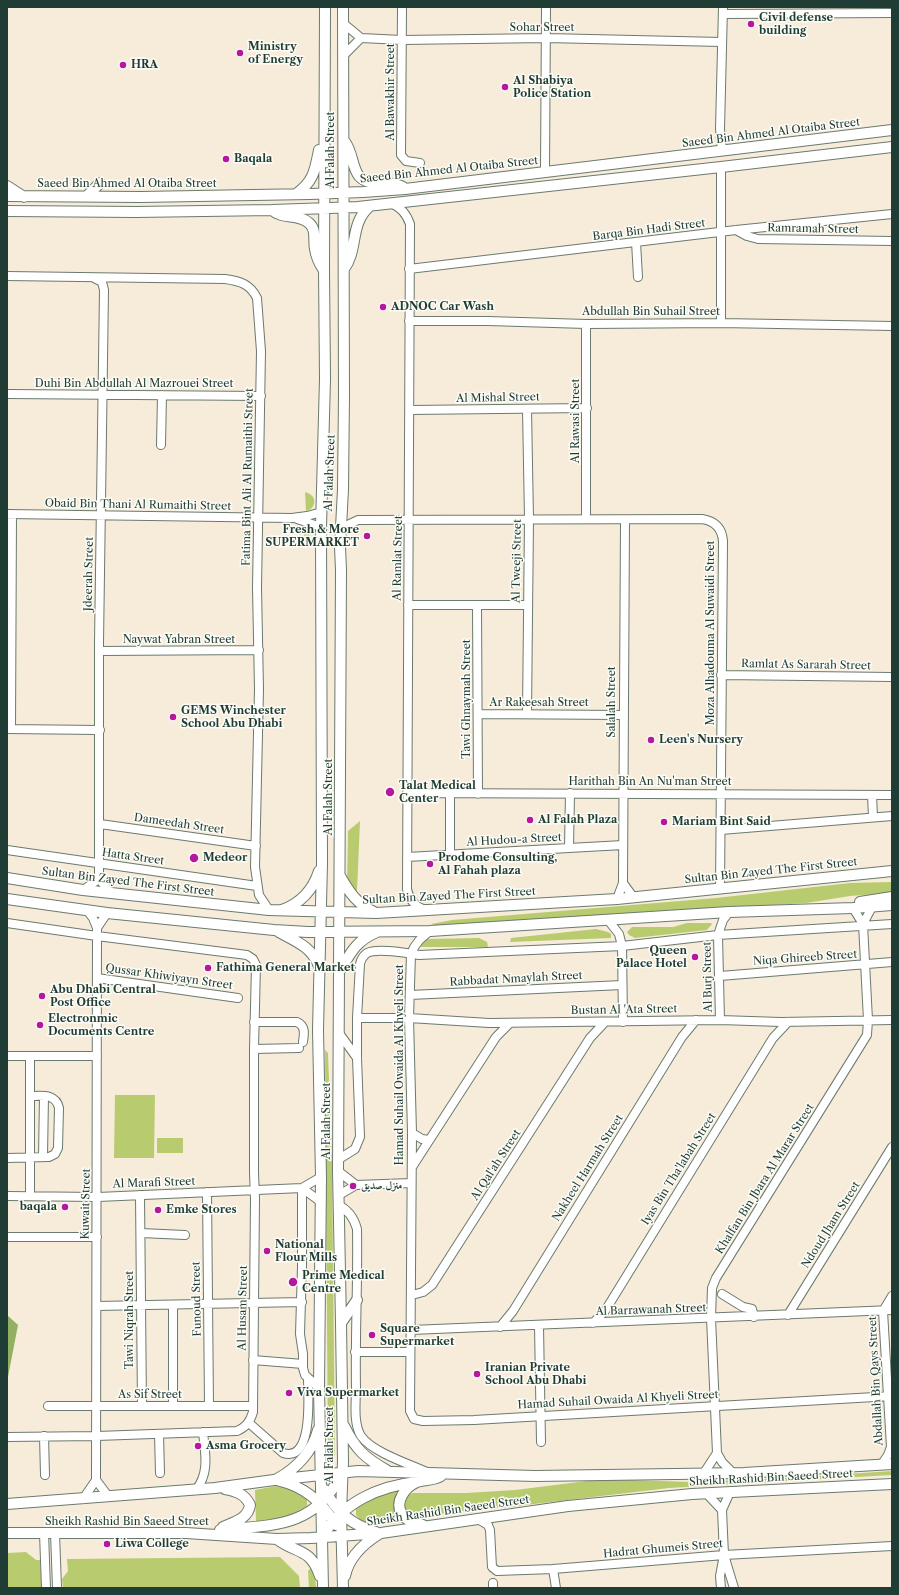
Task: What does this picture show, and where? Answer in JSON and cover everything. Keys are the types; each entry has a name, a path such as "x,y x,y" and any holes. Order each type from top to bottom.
{"main road":[{"name":"Al Falah Street","path":"322,1585 322,1537 325,1500 321,1475 320,1420 321,1177 318,1030 322,864 321,527 324,379 325,7"},
{"name":"Al Falah Street","path":"343,7 344,269 343,481 341,512 338,1171 343,1586"},
{"name":"Saeed Bin Ahmed Al Otaiba Street","path":"7,196 296,194 404,189 892,130"},
{"path":"296,194 313,176 317,165 319,150 325,139"},
{"path":"344,141 350,150 356,170 361,178 372,183 394,183 404,189"},
{"path":"7,211 136,212 272,210 370,206 892,147"},
{"path":"87,196 100,183"},
{"path":"7,186 24,197"},
{"path":"344,269 352,253 355,230 358,221 370,206"},
{"path":"272,210 282,216 300,217 310,224 314,231 314,248 316,257 324,270"},
{"path":"274,910 298,903 306,896 317,878 322,864"},
{"name":"Sultan Bin Zayed The First Street","path":"7,878 83,890 274,910 376,913 634,898 720,888 890,873"},
{"path":"340,875 354,898 364,907 376,913"},
{"path":"842,909 854,903 892,897"},
{"path":"7,899 107,913 274,930 320,932 430,931 729,912 842,909 892,905"},
{"path":"274,930 305,946 316,959 320,968"},
{"path":"340,971 357,944 370,935 381,931"},
{"path":"341,1323 357,1300"},
{"path":"274,1480 286,1474 305,1456 312,1446 320,1420"},
{"path":"342,1422 351,1440 361,1454 390,1472"},
{"name":"Sheikh Rashid Bin Saeed Street","path":"7,1504 196,1490 358,1471 535,1476 733,1473 887,1464"},
{"path":"186,1533 281,1524 303,1516 325,1500 342,1473"},
{"path":"322,1537 333,1520 359,1500 377,1491 403,1483 432,1480 444,1474"},
{"path":"274,1480 299,1487 310,1494 325,1500 359,1525 381,1533"},
{"path":"416,1482 404,1492 400,1498 399,1507 402,1515 406,1518 412,1522 426,1526"},
{"name":"Sheikh Rashid Bin Saeed Street","path":"7,1533 186,1533 277,1539 342,1536 381,1533 568,1506 706,1493 891,1486"},
{"path":"215,1488 234,1490 244,1496 250,1505 244,1518 217,1530"},
{"path":"325,1500 333,1520 342,1536"},
{"path":"343,1586 346,1571 358,1550 381,1533"},
{"path":"277,1539 284,1545 301,1551 307,1555 317,1567 322,1585"}],"street":[{"name":"Al Bawakhir Street","path":"402,7 401,155 406,161 420,164"},
{"path":"545,171 546,7"},
{"path":"722,151 720,129 723,10 889,11"},
{"path":"343,23 361,38 343,56"},
{"name":"Sohar Street","path":"361,38 402,40 546,38 722,42"},
{"path":"721,167 721,323"},
{"name":"Al Ramlat Street","path":"390,203 397,206 407,217 410,224 408,895 417,905 429,910"},
{"name":"Barqa Bin Hadi Street","path":"409,269 736,230 892,214"},
{"name":"Ramramah Street","path":"736,230 746,236 758,239 892,241"},
{"path":"636,242 638,277"},
{"name":"Fatima Bint Ali Al Rumaithi Street","path":"7,276 225,279 247,284 253,291 258,304 262,351 257,588 259,650 255,867 259,894 274,910"},
{"name":"Jdeerah Street","path":"91,277 100,280 103,285 99,651 99,879"},
{"name":"Abdullah Bin Suhail Street","path":"409,321 488,321 586,324 721,323 892,326"},
{"name":"Al Rawasi Street","path":"586,324 586,519"},
{"name":"Duhi Bin Abdullah Al Mazrouei Street","path":"7,394 261,396"},
{"path":"161,445 162,395"},
{"name":"Al Mishal Street","path":"410,410 587,408"},
{"name":"Al Tweeji Street","path":"527,409 529,519 527,714"},
{"name":"Obaid Bin Thani Al Rumaithi Street","path":"10,514 292,518 322,512"},
{"name":"Moza Alhadouma Al Suwaidi Street","path":"341,512 358,520 708,520 718,525 721,530 723,541 720,888"},
{"path":"10,514 9,729 100,730"},
{"name":"Obaid Bin Thani Al Rumaithi Street","path":"292,518 321,527"},
{"name":"Moza Alhadouma Al Suwaidi Street","path":"341,528 358,520"},
{"name":"Salalah Street","path":"617,899 623,883 622,845 625,520"},
{"path":"408,604 527,605"},
{"name":"Tawi Ghnaymah Street","path":"477,605 478,794"},
{"name":"Naywat Yabran Street","path":"99,651 259,650"},
{"name":"Ramlat As Sararah Street","path":"721,675 892,677"},
{"name":"Ar Rakeesah Street","path":"478,714 623,715"},
{"name":"Harithah Bin An Nu'man Street","path":"408,793 721,793 892,795"},
{"path":"570,793 570,848"},
{"path":"450,794 450,855"},
{"path":"872,795 873,817"},
{"path":"721,830 892,816"},
{"name":"Dameedah Street","path":"100,824 256,846"},
{"name":"Al Hudou-a Street","path":"407,858 622,845"},
{"name":"Hatta Street","path":"7,850 257,886"},
{"path":"83,890 99,879 111,893"},
{"path":"623,883 634,898"},
{"path":"863,925 872,907"},
{"name":"Khalfan Bin Jbara Al Marar Street","path":"717,1453 711,1318 711,1293 713,1283 865,1039 868,1030 868,1020 863,925 853,908"},
{"name":"Kuwait Street","path":"87,910 93,918 97,932 98,1196 96,1480"},
{"name":"Al Burj Street","path":"720,1020 718,935 721,925 729,912"},
{"path":"7,923 97,932 107,913"},
{"path":"608,920 620,934 622,946 623,1022"},
{"path":"339,1159 354,1149 360,1137 357,1018 360,964 363,956 371,952 419,955 622,946 718,935 892,924"},
{"name":"Hamad Suhail Owaida Al Khyeli Street","path":"430,931 419,939 411,954 409,1018 412,1133 412,1294 410,1352 410,1411 412,1416 417,1420 474,1420 890,1396"},
{"name":"Al Husam Street","path":"97,932 244,955 253,959 256,965 254,1022 253,1412 249,1423"},
{"name":"Niqa Ghireeb Street","path":"720,976 892,962"},
{"name":"Qussar Khiwiyayn Street","path":"97,978 238,998"},
{"name":"Rabbadat Nmaylah Street","path":"410,995 622,985"},
{"name":"Bustan Al 'Ata Street","path":"357,1018 409,1018 489,1023 696,1020 769,1022 892,1020"},
{"name":"Nakheel Harmah Street","path":"500,1327 513,1311 682,1037 696,1020"},
{"path":"671,1021 679,1027 682,1037"},
{"path":"254,1022 297,1022 304,1028 301,1045 254,1049"},
{"path":"587,1022 590,1030 590,1038"},
{"name":"Al Qal'ah Street","path":"412,1294 423,1292 432,1285 590,1038 604,1022"},
{"path":"769,1022 773,1027 773,1038"},
{"name":"Iyas Bin Tha'labah Street","path":"594,1323 605,1311 773,1038 788,1022"},
{"path":"489,1023 494,1030 496,1037"},
{"path":"411,1168 496,1037 510,1023"},
{"path":"339,1033 357,1058"},
{"path":"7,1056 98,1056"},
{"path":"30,1056 30,1196"},
{"path":"7,1158 49,1157 55,1154 58,1144 58,1104 52,1097 30,1096"},
{"path":"43,1157 44,1096"},
{"path":"412,1133 422,1139 429,1140"},
{"name":"Ndoud Jham Street","path":"788,1315 892,1147"},
{"path":"338,1171 356,1185"},
{"name":"Al Marafi Street","path":"7,1196 140,1195 302,1188 321,1177"},
{"path":"411,1184 356,1185 338,1200 349,1212 356,1223 357,1229 355,1352 357,1423 362,1436 379,1451 432,1474"},
{"path":"302,1188 321,1202"},
{"path":"302,1188 302,1302 300,1334 304,1354 304,1372 308,1378 320,1388"},
{"name":"Funoud Street","path":"207,1192 209,1406"},
{"name":"Tawi Niqrah Street","path":"140,1195 142,1406"},
{"path":"141,1233 185,1235"},
{"path":"7,1237 97,1237"},
{"path":"722,1294 743,1307 752,1309 754,1317"},
{"name":"Abdallah Bin Qays Street","path":"887,1464 891,1451 890,1396 883,1311 892,1296"},
{"path":"97,1306 302,1302"},
{"path":"173,1406 174,1305"},
{"name":"Al Barrawanah Street","path":"411,1330 515,1327 892,1310"},
{"path":"513,1311 512,1319 515,1327"},
{"path":"605,1311 606,1318 609,1322"},
{"path":"539,1326 541,1442"},
{"path":"355,1352 410,1352"},
{"path":"253,1360 303,1364"},
{"path":"7,1437 97,1436 237,1431 244,1428 249,1423 283,1453 287,1454 296,1451 302,1446 307,1432 308,1378"},
{"name":"As Sif Street","path":"48,1406 253,1406"},
{"path":"196,1490 202,1481 205,1471 203,1432"},
{"path":"159,1434 160,1473"},
{"path":"44,1436 45,1475"},
{"path":"704,1473 717,1453 722,1462 733,1473"},
{"path":"83,1499 96,1480 108,1496"},
{"path":"721,1588 720,1576 724,1555 722,1510 730,1492"},
{"path":"706,1493 722,1510"},
{"name":"Hadrat Ghumeis Street","path":"478,1519 488,1525 490,1530 493,1569 497,1571 553,1569 724,1555 892,1546"},
{"path":"44,1533 46,1588"},
{"path":"55,1533 57,1588"},
{"path":"724,1555 734,1588"},
{"path":"553,1569 556,1588"}],"green space":[{"path":"305,492 311,495 314,499 314,504 311,509 306,511"},
{"path":"306,522 313,524 313,531 303,545"},
{"path":"360,821 357,891 352,889 347,884 348,831"},
{"path":"892,882 892,893 850,896 806,903 437,926 431,924 452,920 716,898 850,883"},
{"path":"687,923 712,924 707,930 635,938 627,932 632,927 673,927"},
{"path":"596,929 608,932 611,934 611,938 510,942 511,938"},
{"path":"479,938 487,942 488,947 421,947 421,942 427,939"},
{"path":"325,1050 328,1053 332,1160 335,1456 328,1459"},
{"path":"115,1095 155,1095 154,1158 114,1158"},
{"path":"157,1138 183,1138 183,1153 157,1153"},
{"path":"7,1315 18,1325 7,1382"},
{"path":"892,1471 892,1475 669,1488 509,1507 469,1510 414,1519 409,1517 401,1502 405,1496 413,1493 466,1493 515,1490 603,1479 692,1482 787,1478"},
{"path":"276,1486 291,1489 307,1498 307,1506 283,1518 256,1521 255,1490"},
{"path":"400,1490 395,1499 394,1507 397,1515 404,1522 385,1524 371,1523 365,1522 356,1515 356,1508 365,1500 382,1493"},
{"path":"26,1552 36,1560 40,1560 41,1575 46,1582 46,1588 7,1588 7,1553"},
{"path":"280,1557 299,1576 300,1588 63,1588 62,1579 68,1571 67,1559"},
{"path":"311,1568 315,1572 316,1588 309,1588 308,1571"}],"place":[{"name":"Civil defense building","path":"751,24"},
{"name":"Ministry of Energy","path":"240,53"},
{"name":"HRA","path":"123,65"},
{"name":"Al Shabiya Police Station","path":"505,87"},
{"name":"Baqala","path":"226,159"},
{"name":"ADNOC Car Wash","path":"383,307"},
{"name":"Fresh & More SUPERMARKET","path":"367,536"},
{"name":"GEMS Winchester School Abu Dhabi","path":"173,717"},
{"name":"Leen's Nursery","path":"651,740"},
{"name":"Talat Medical Center","path":"390,792"},
{"name":"Al Falah Plaza","path":"530,820"},
{"name":"Mariam Bint Said","path":"664,822"},
{"name":"Medeor","path":"194,858"},
{"name":"Prodome Consulting, Al Fahah plaza","path":"430,864"},
{"name":"Queen Palace Hotel","path":"695,957"},
{"name":"Fathima General Market","path":"208,968"},
{"name":"Abu Dhabi Central Post Office","path":"42,996"},
{"name":"Electronmic Documents Centre","path":"40,1025"},
{"name":"منزل صديق","path":"353,1186"},
{"name":"baqala","path":"65,1207"},
{"name":"Emke Stores","path":"158,1210"},
{"name":"National Flour Mills","path":"267,1251"},
{"name":"Prime Medical Centre","path":"293,1282"},
{"name":"Square Supermarket","path":"372,1335"},
{"name":"Iranian Private School Abu Dhabi","path":"477,1374"},
{"name":"Viva Supermarket","path":"289,1393"},
{"name":"Asma Grocery","path":"198,1446"},
{"name":"Liwa College","path":"107,1544"}]}
